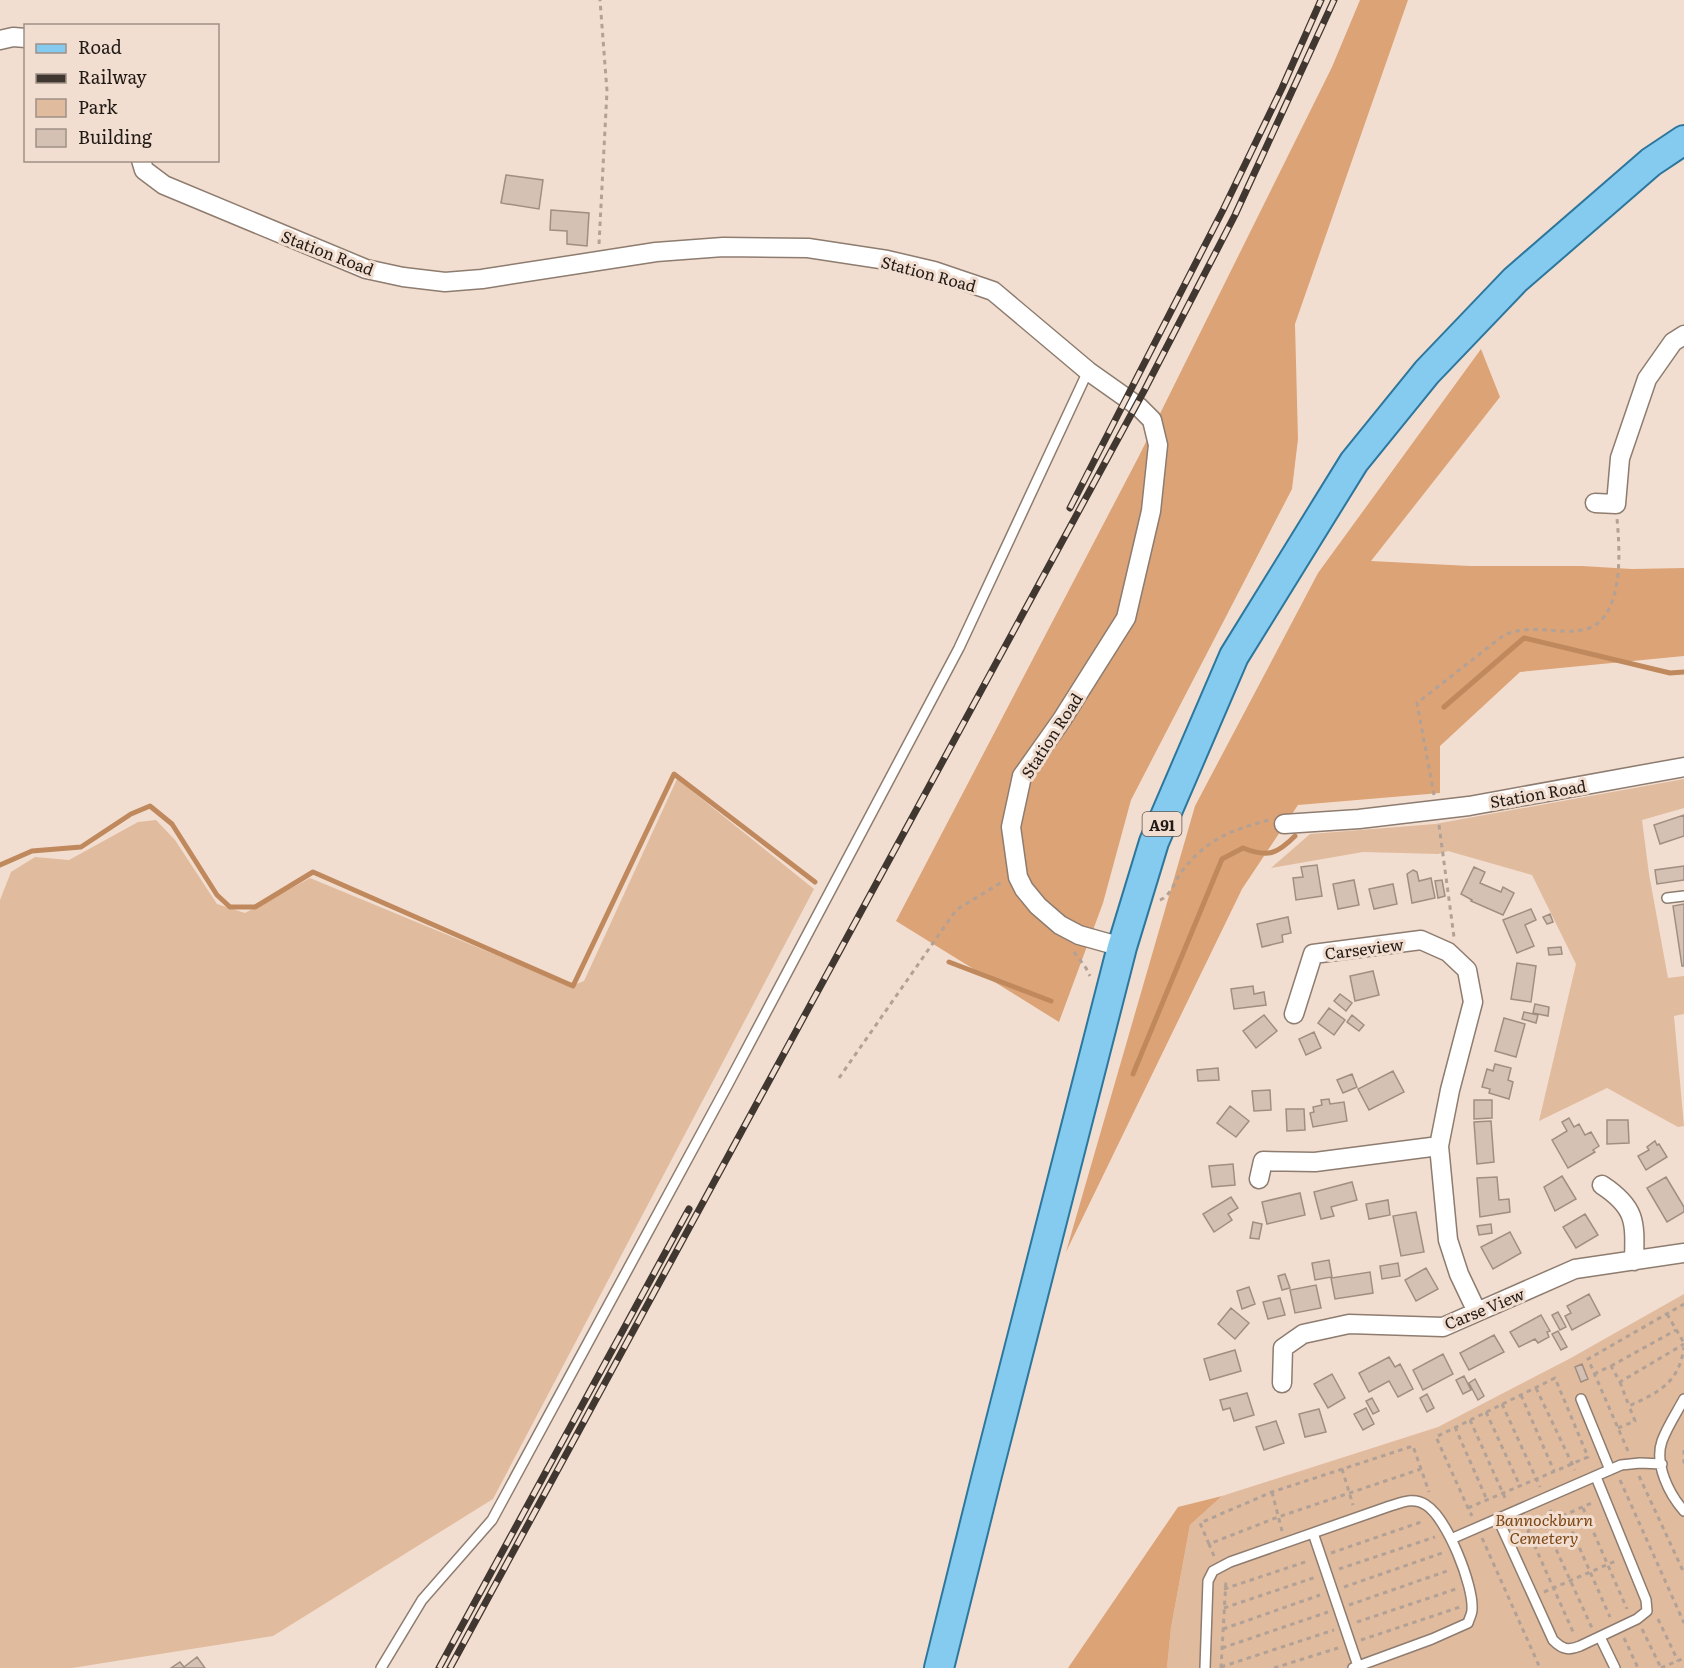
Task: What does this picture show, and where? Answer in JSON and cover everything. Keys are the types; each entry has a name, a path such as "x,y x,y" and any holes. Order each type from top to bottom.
{"main road":[{"name":"A91","path":"939,1668 1122,947 1154,842 1234,656 1354,462 1427,372 1515,279 1651,162 1684,140"}],"street":[{"path":"0,40 13,37 24,38"},
{"name":"Station Road","path":"142,162 144,170 164,185 366,269 403,277 445,282 482,279 599,259 656,252 734,247 808,248 887,260 934,271 993,291 1088,371 1139,407 1152,420 1158,445 1151,512 1126,618 1061,721 1022,776 1011,827 1018,877 1024,889 1038,906 1060,925 1079,935 1122,947"},
{"path":"1595,503 1616,504 1620,458 1647,379 1673,342 1684,335"},
{"name":"Station Road","path":"1284,824 1359,819 1480,804 1684,767"},
{"name":"Carseview","path":"1294,1014 1313,954 1421,940 1448,952 1457,960"},
{"path":"1457,960 1467,969 1473,1002 1450,1090 1439,1146 1448,1239 1459,1274 1477,1312"},
{"path":"1262,1161 1315,1162 1439,1146"},
{"path":"1602,1185 1620,1197 1635,1223 1634,1261"},
{"name":"Carse View","path":"1282,1383 1283,1348 1303,1334 1349,1324 1443,1327 1575,1269 1684,1253"}],"lane":[{"path":"381,1668 422,1600 492,1520 727,1086 959,648 1088,371"},
{"path":"1667,898 1684,896"},
{"path":"1581,1399 1612,1469"},
{"path":"1684,1399 1661,1443 1662,1473 1684,1511"},
{"path":"1452,1539 1620,1465 1662,1464"},
{"path":"1498,1519 1553,1640 1561,1648 1571,1650 1618,1629 1647,1611 1646,1600 1596,1476"},
{"path":"1205,1668 1208,1581 1213,1571 1230,1562 1312,1533 1409,1500 1426,1505 1443,1522 1452,1539 1468,1585 1472,1610 1468,1623 1432,1639 1355,1667 1350,1644 1312,1533"},
{"path":"1598,1637 1615,1668"}],"path":[{"path":"599,259 608,91 600,0"},
{"path":"1457,960 1437,809 1417,703 1504,635 1518,629 1583,630 1597,625 1609,608 1617,585 1620,553 1616,504"},
{"path":"839,1078 956,910 1001,883 1018,877"},
{"path":"1684,1304 1588,1359 1684,1573"},
{"path":"1629,1406 1651,1396 1666,1385 1678,1371 1684,1345 1667,1314"},
{"path":"1594,1374 1676,1330"},
{"path":"1620,1382 1684,1345"},
{"path":"1611,1366 1620,1382 1635,1421 1618,1428"},
{"path":"1468,1508 1588,1457 1555,1378 1436,1437 1540,1668"},
{"path":"1536,1388 1581,1483"},
{"path":"1521,1395 1554,1472"},
{"path":"1502,1404 1555,1519"},
{"path":"1486,1412 1520,1486"},
{"path":"1470,1420 1502,1493"},
{"path":"1455,1427 1486,1500"},
{"path":"1218,1569 1200,1523 1272,1492 1413,1446 1437,1517"},
{"path":"1684,1450 1684,1465"},
{"path":"1342,1469 1358,1518"},
{"path":"1209,1544 1278,1517 1421,1469"},
{"path":"1612,1469 1684,1623"},
{"path":"1272,1492 1285,1543"},
{"path":"1580,1646 1528,1531 1605,1498"},
{"path":"1582,1508 1607,1565 1661,1668 1684,1658"},
{"path":"1565,1515 1590,1572 1638,1668"},
{"path":"1545,1524 1598,1637"},
{"path":"1533,1597 1628,1556"},
{"path":"1221,1668 1225,1584 1230,1562"},
{"path":"1274,1668 1471,1603"},
{"path":"1646,1606 1654,1612 1678,1660"}],"green space":[{"path":"677,779 814,889 493,1499 273,1636 72,1668 0,1668 0,900 11,872 35,857 69,860 138,822 156,820 175,840 217,904 245,913 310,878 571,986 584,981"},
{"path":"1684,779 1684,808 1642,820 1649,874 1668,978 1684,976 1684,1014 1674,1016 1684,1126 1678,1127 1607,1088 1539,1121 1576,964 1532,875 1448,851 1438,854 1363,852 1271,868 1310,834 1435,824"},
{"name":"Bannockburn Cemetery","path":"1684,1294 1684,1668 1167,1668 1171,1628 1190,1525 1222,1496 1438,1427 1569,1359"}],"shaded area":[{"path":"1360,0 1408,0 1295,324 1298,439 1292,489 1131,800 1103,903 1059,1022 896,921 1139,456 1332,67"},
{"path":"1481,349 1500,397 1371,561 1470,566 1684,568 1684,656 1520,672 1440,746 1440,793 1298,805 1242,889 1066,1252 1195,806 1318,573"},
{"path":"1222,1496 1190,1525 1171,1628 1167,1668 1068,1668 1178,1507"}],"building":[{"path":"506,175 543,180 539,209 501,203"},
{"path":"551,210 589,213 587,246 567,244 567,231 550,230"},
{"path":"1684,815 1684,836 1660,844 1654,825"},
{"path":"1317,865 1322,896 1296,900 1293,878 1303,877 1301,867"},
{"path":"1684,866 1684,880 1657,884 1655,870"},
{"path":"1474,867 1485,872 1480,883 1501,892 1503,887 1514,893 1503,915 1461,894"},
{"path":"1413,870 1417,872 1419,881 1431,878 1435,898 1412,903 1407,874"},
{"path":"1354,880 1359,905 1338,909 1333,884"},
{"path":"1442,880 1445,896 1438,898 1435,881"},
{"path":"1393,884 1397,904 1374,909 1369,889"},
{"path":"1684,904 1684,966 1682,966 1673,906"},
{"path":"1531,909 1536,920 1525,925 1534,946 1517,953 1503,920"},
{"path":"1550,914 1553,922 1547,924 1543,917"},
{"path":"1288,917 1291,933 1282,935 1283,942 1262,947 1257,924"},
{"path":"1561,947 1562,954 1549,955 1548,948"},
{"path":"1517,963 1536,966 1531,1002 1511,999"},
{"path":"1373,971 1379,995 1355,1001 1350,976"},
{"path":"1253,986 1254,994 1264,992 1266,1005 1234,1009 1231,989"},
{"path":"1340,994 1352,1003 1346,1011 1334,1001"},
{"path":"1535,1004 1549,1007 1548,1016 1533,1013"},
{"path":"1329,1008 1345,1020 1334,1035 1318,1023"},
{"path":"1524,1012 1538,1015 1536,1023 1522,1019"},
{"path":"1264,1015 1277,1031 1256,1048 1243,1031"},
{"path":"1352,1015 1364,1025 1359,1031 1347,1022"},
{"path":"1504,1018 1525,1024 1516,1057 1495,1051"},
{"path":"1314,1032 1321,1048 1306,1055 1299,1039"},
{"path":"1495,1064 1511,1068 1508,1080 1513,1082 1509,1099 1489,1093 1490,1089 1482,1087 1487,1069 1493,1071"},
{"path":"1218,1068 1219,1080 1198,1081 1197,1070"},
{"path":"1393,1071 1404,1092 1369,1110 1358,1089"},
{"path":"1352,1074 1357,1087 1343,1093 1337,1080"},
{"path":"1270,1090 1271,1110 1254,1111 1252,1091"},
{"path":"1329,1099 1330,1104 1344,1102 1347,1121 1313,1127 1310,1113 1314,1112 1313,1107 1322,1105 1321,1100"},
{"path":"1474,1100 1492,1100 1492,1118 1474,1119"},
{"path":"1230,1106 1249,1121 1236,1137 1217,1123"},
{"path":"1286,1109 1304,1109 1305,1130 1287,1131"},
{"path":"1569,1118 1574,1127 1579,1124 1585,1135 1591,1132 1599,1146 1593,1150 1595,1152 1568,1168 1552,1140 1567,1131 1562,1122"},
{"path":"1607,1120 1628,1120 1629,1143 1607,1144"},
{"path":"1491,1121 1494,1162 1477,1164 1474,1122"},
{"path":"1655,1141 1667,1157 1646,1170 1638,1156 1649,1150 1647,1147"},
{"path":"1233,1164 1235,1185 1212,1187 1209,1166"},
{"path":"1562,1176 1576,1199 1555,1211 1544,1187"},
{"path":"1497,1177 1499,1200 1509,1199 1510,1212 1480,1217 1477,1178"},
{"path":"1666,1177 1684,1207 1684,1212 1667,1222 1647,1188"},
{"path":"1352,1182 1357,1200 1331,1207 1334,1216 1321,1219 1314,1192"},
{"path":"1300,1193 1305,1215 1267,1224 1262,1202"},
{"path":"1231,1197 1238,1208 1228,1214 1232,1220 1214,1232 1203,1214"},
{"path":"1388,1200 1390,1215 1369,1219 1366,1204"},
{"path":"1416,1212 1424,1252 1401,1256 1393,1216"},
{"path":"1585,1214 1598,1235 1576,1248 1563,1227"},
{"path":"1253,1222 1262,1224 1259,1239 1250,1238"},
{"path":"1491,1224 1492,1233 1479,1235 1477,1226"},
{"path":"1510,1232 1521,1253 1493,1269 1481,1247"},
{"path":"1329,1260 1332,1277 1315,1280 1312,1263"},
{"path":"1398,1263 1400,1276 1382,1279 1380,1266"},
{"path":"1426,1268 1438,1289 1416,1301 1405,1280"},
{"path":"1370,1272 1373,1293 1335,1299 1331,1278"},
{"path":"1285,1274 1290,1288 1282,1290 1278,1276"},
{"path":"1316,1285 1321,1308 1295,1313 1290,1290"},
{"path":"1249,1287 1255,1304 1242,1309 1237,1291"},
{"path":"1589,1294 1600,1315 1572,1330 1565,1316 1571,1313 1567,1306"},
{"path":"1280,1298 1285,1315 1268,1319 1263,1302"},
{"path":"1231,1308 1249,1323 1235,1339 1218,1324"},
{"path":"1558,1312 1566,1327 1560,1330 1552,1315"},
{"path":"1541,1315 1550,1331 1547,1332 1549,1337 1538,1343 1535,1339 1519,1347 1510,1332"},
{"path":"1558,1331 1567,1347 1561,1350 1552,1334"},
{"path":"1494,1335 1504,1352 1469,1370 1460,1353"},
{"path":"1235,1350 1241,1371 1210,1380 1204,1359"},
{"path":"1443,1354 1453,1374 1423,1390 1413,1370"},
{"path":"1389,1357 1395,1367 1400,1364 1413,1389 1398,1397 1389,1381 1369,1392 1359,1373"},
{"path":"1582,1364 1588,1379 1581,1382 1575,1367"},
{"path":"1332,1374 1345,1398 1328,1408 1314,1384"},
{"path":"1464,1376 1471,1390 1463,1394 1456,1380"},
{"path":"1475,1379 1484,1396 1478,1400 1469,1383"},
{"path":"1247,1393 1254,1415 1234,1421 1230,1408 1223,1410 1220,1400"},
{"path":"1427,1394 1434,1408 1427,1412 1420,1398"},
{"path":"1372,1398 1379,1411 1373,1414 1366,1401"},
{"path":"1366,1408 1374,1424 1363,1430 1354,1414"},
{"path":"1319,1409 1326,1432 1305,1437 1299,1414"},
{"path":"1276,1421 1284,1443 1264,1450 1256,1427"},
{"path":"197,1657 205,1668 171,1668 180,1662 184,1667"}],"waterway":[{"path":"1444,707 1524,638 1670,673 1684,672"},
{"path":"0,865 32,851 81,847 131,814 150,806 172,824 217,895 230,907 255,907 313,872 573,986 674,774 815,882"},
{"path":"1133,1074 1222,859 1243,848 1259,853 1272,852 1283,847 1295,836"},
{"path":"949,962 1051,1001"}],"railway":[{"path":"1070,508 1223,210 1282,88 1321,0"},
{"path":"450,1668 1145,389 1235,215 1334,0"},
{"path":"439,1668 689,1209"}]}
